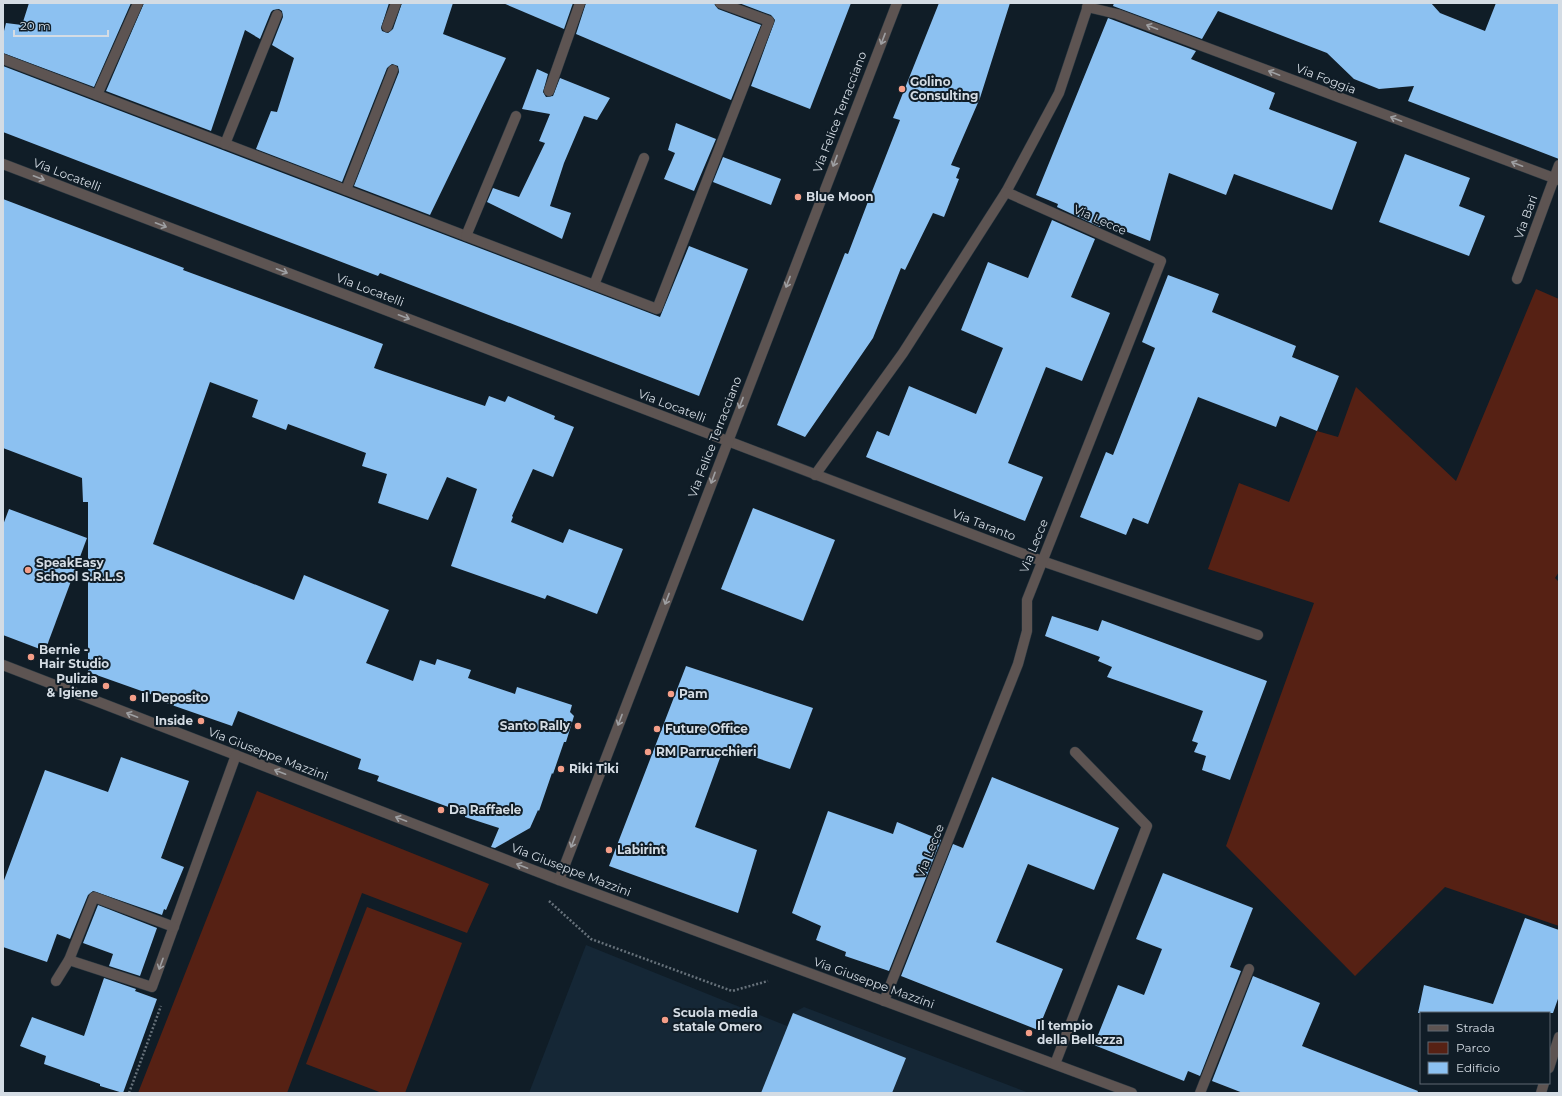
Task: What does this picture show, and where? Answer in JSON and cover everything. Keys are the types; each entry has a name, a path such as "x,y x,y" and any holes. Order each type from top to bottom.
{"street":[{"path":"97,95 138,3"},
{"path":"387,26 396,3"},
{"path":"549,91 580,3"},
{"path":"3,59 657,309 769,22 720,3"},
{"name":"Via Felice Terracciano","path":"559,880 897,3"},
{"path":"815,475 903,353 1006,192 1059,93 1087,4"},
{"name":"Via Foggia","path":"1087,4 1556,179"},
{"path":"225,144 277,15"},
{"path":"346,190 392,70"},
{"path":"466,236 516,116"},
{"path":"594,285 644,158"},
{"name":"Via Locatelli","path":"3,164 727,441"},
{"name":"Via Bari","path":"1517,279 1556,179 1559,165"},
{"name":"Via Lecce","path":"884,1001 1018,664 1027,631 1027,600 1161,262 1006,192"},
{"name":"Via Taranto","path":"727,441 766,454 815,475 1042,561 1258,635"},
{"name":"Via Giuseppe Mazzini","path":"3,665 559,880 1132,1093"},
{"path":"1055,1064 1147,826 1075,752"},
{"path":"69,960 152,987 236,755"},
{"path":"56,981 69,960 94,897 174,927"},
{"path":"1200,1093 1250,969"},
{"path":"1550,1065 1559,1037"}],"path":[{"path":"550,902 591,939 732,991 771,981"}],"shaded area":[{"name":"Scuola media statale Omero","path":"586,945 787,1026 793,1013 804,1007 1029,1093 529,1093"}],"green space":[{"path":"1536,289 1559,299 1559,572 1555,578 1559,582 1559,926 1445,887 1355,976 1226,846 1314,603 1208,569 1239,483 1289,502 1317,431 1338,437 1356,387 1456,481"},
{"path":"257,791 489,884 467,933 362,893 287,1093 138,1093"},
{"path":"367,907 462,943 405,1093 382,1093 306,1064"}],"building":[{"path":"29,3 131,3 94,87 3,53 3,35 6,23 22,25"},
{"path":"144,3 389,3 381,28 382,31 388,33 393,29 402,3 453,3 443,34 506,58 430,215 354,186 399,72 398,66 392,64 387,68 342,182 256,149 271,111 277,112 294,58 272,45 283,17 282,11 279,9 271,12 260,39 245,30 211,131 106,91"},
{"path":"503,3 573,3 564,29"},
{"path":"586,3 714,3 718,9 761,25 731,100 576,34"},
{"path":"739,3 851,3 810,109 751,86 775,20 771,15"},
{"path":"939,3 1010,3 980,98 951,165 960,168 956,178 959,179 944,217 933,213 905,270 901,268 873,338 805,437 777,425 845,253 848,254 900,120 893,118"},
{"path":"1114,3 1431,3 1440,13 1485,31 1496,3 1559,3 1559,159 1408,101 1414,86 1379,89 1354,79 1327,53 1218,11 1202,39 1113,6"},
{"path":"1108,18 1196,51 1191,59 1275,93 1269,109 1357,142 1332,210 1234,174 1226,195 1169,173 1150,241 1102,222 1100,227 1057,207 1058,204 1036,195"},
{"path":"3,66 660,317 689,246 748,269 699,396 380,273 378,276 3,132"},
{"path":"537,69 548,74 543,92 546,97 553,96 560,78 610,98 597,120 584,116 564,163 550,206 571,213 562,239 487,202 493,188 519,197 545,143 539,141 550,114 522,109"},
{"path":"676,123 716,139 694,191 664,179 675,153 668,150"},
{"path":"1405,154 1470,178 1459,206 1485,216 1469,256 1379,222"},
{"path":"723,157 781,179 771,205 713,182"},
{"path":"3,199 184,268 183,270 383,344 374,368 485,406 489,396 505,402 508,396 555,416 554,419 574,427 553,477 533,469 512,516 511,522 563,543 569,529 623,549 597,614 547,595 545,599 451,566 477,489 447,477 428,520 378,503 387,474 362,466 366,453 288,424 286,430 252,417 258,400 210,382 153,544 294,600 304,575 389,610 366,663 413,681 420,660 435,665 437,659 471,670 468,678 515,694 517,687 572,705 570,712 574,716 566,742 564,742 539,811 538,810 530,828 495,848 491,847 499,828 465,817 465,813 377,781 379,776 358,769 361,759 238,711 232,726 166,703 167,700 88,672 88,502 83,502 82,478 3,448"},
{"path":"1052,220 1095,239 1071,297 1110,313 1082,381 1046,367 1008,463 1043,477 1025,521 866,457 877,431 889,436 909,386 976,414 1003,348 961,330 988,262 1028,278"},
{"path":"1168,275 1219,294 1212,312 1296,346 1292,357 1339,376 1317,431 1280,416 1276,427 1198,397 1148,524 1133,518 1126,535 1080,517 1106,452 1113,455 1155,348 1142,342"},
{"path":"753,508 835,540 803,621 721,589"},
{"name":"SpeakEasy School S.R.L.S","path":"9,509 87,538 45,651 3,635 3,525"},
{"path":"1052,616 1098,631 1102,620 1267,681 1230,780 1202,770 1206,756 1194,752 1198,743 1192,741 1203,711 1107,677 1112,667 1098,661 1100,657 1045,636"},
{"path":"686,666 813,708 790,769 724,747 695,827 757,850 738,913 609,866"},
{"path":"121,757 189,781 161,858 184,867 166,910 164,909 162,915 93,891 88,895 70,939 57,934 47,962 3,947 3,883 45,770 108,792"},
{"path":"992,777 1119,828 1094,890 1028,864 996,942 1063,969 1038,1030 901,976 953,844 963,848"},
{"path":"828,811 893,834 897,822 941,840 889,971 845,956 846,952 816,940 821,926 792,913"},
{"path":"1163,873 1253,908 1230,967 1241,971 1200,1076 1188,1071 1184,1081 1094,1045 1118,985 1144,995 1162,949 1136,939"},
{"path":"98,905 157,928 140,976 109,966 113,954 83,943"},
{"path":"1525,918 1559,930 1559,996 1553,1013 1418,1013 1424,985 1493,1004"},
{"path":"1253,976 1320,1003 1302,1046 1418,1091 1417,1093 1243,1093 1212,1081"},
{"path":"104,978 136,989 135,991 157,999 123,1093 100,1086 100,1084 44,1064 46,1056 20,1046 32,1017 84,1036"},
{"path":"793,1013 906,1058 892,1093 761,1093"}],"place":[{"name":"Golino Consulting","path":"902,89"},
{"name":"Blue Moon","path":"798,197"},
{"name":"SpeakEasy School S.R.L.S","path":"28,570"},
{"name":"Bernie - Hair Studio","path":"31,657"},
{"name":"Pulizia & Igiene","path":"106,686"},
{"name":"Pam","path":"671,694"},
{"name":"Il Deposito","path":"133,698"},
{"name":"Inside","path":"201,721"},
{"name":"Santo Rally","path":"578,726"},
{"name":"Future Office","path":"657,729"},
{"name":"RM Parrucchieri","path":"648,752"},
{"name":"Riki Tiki","path":"561,769"},
{"name":"Da Raffaele","path":"441,810"},
{"name":"Labirint","path":"609,850"},
{"name":"Scuola media statale Omero","path":"665,1020"},
{"name":"Il tempio della Bellezza","path":"1029,1033"}]}
